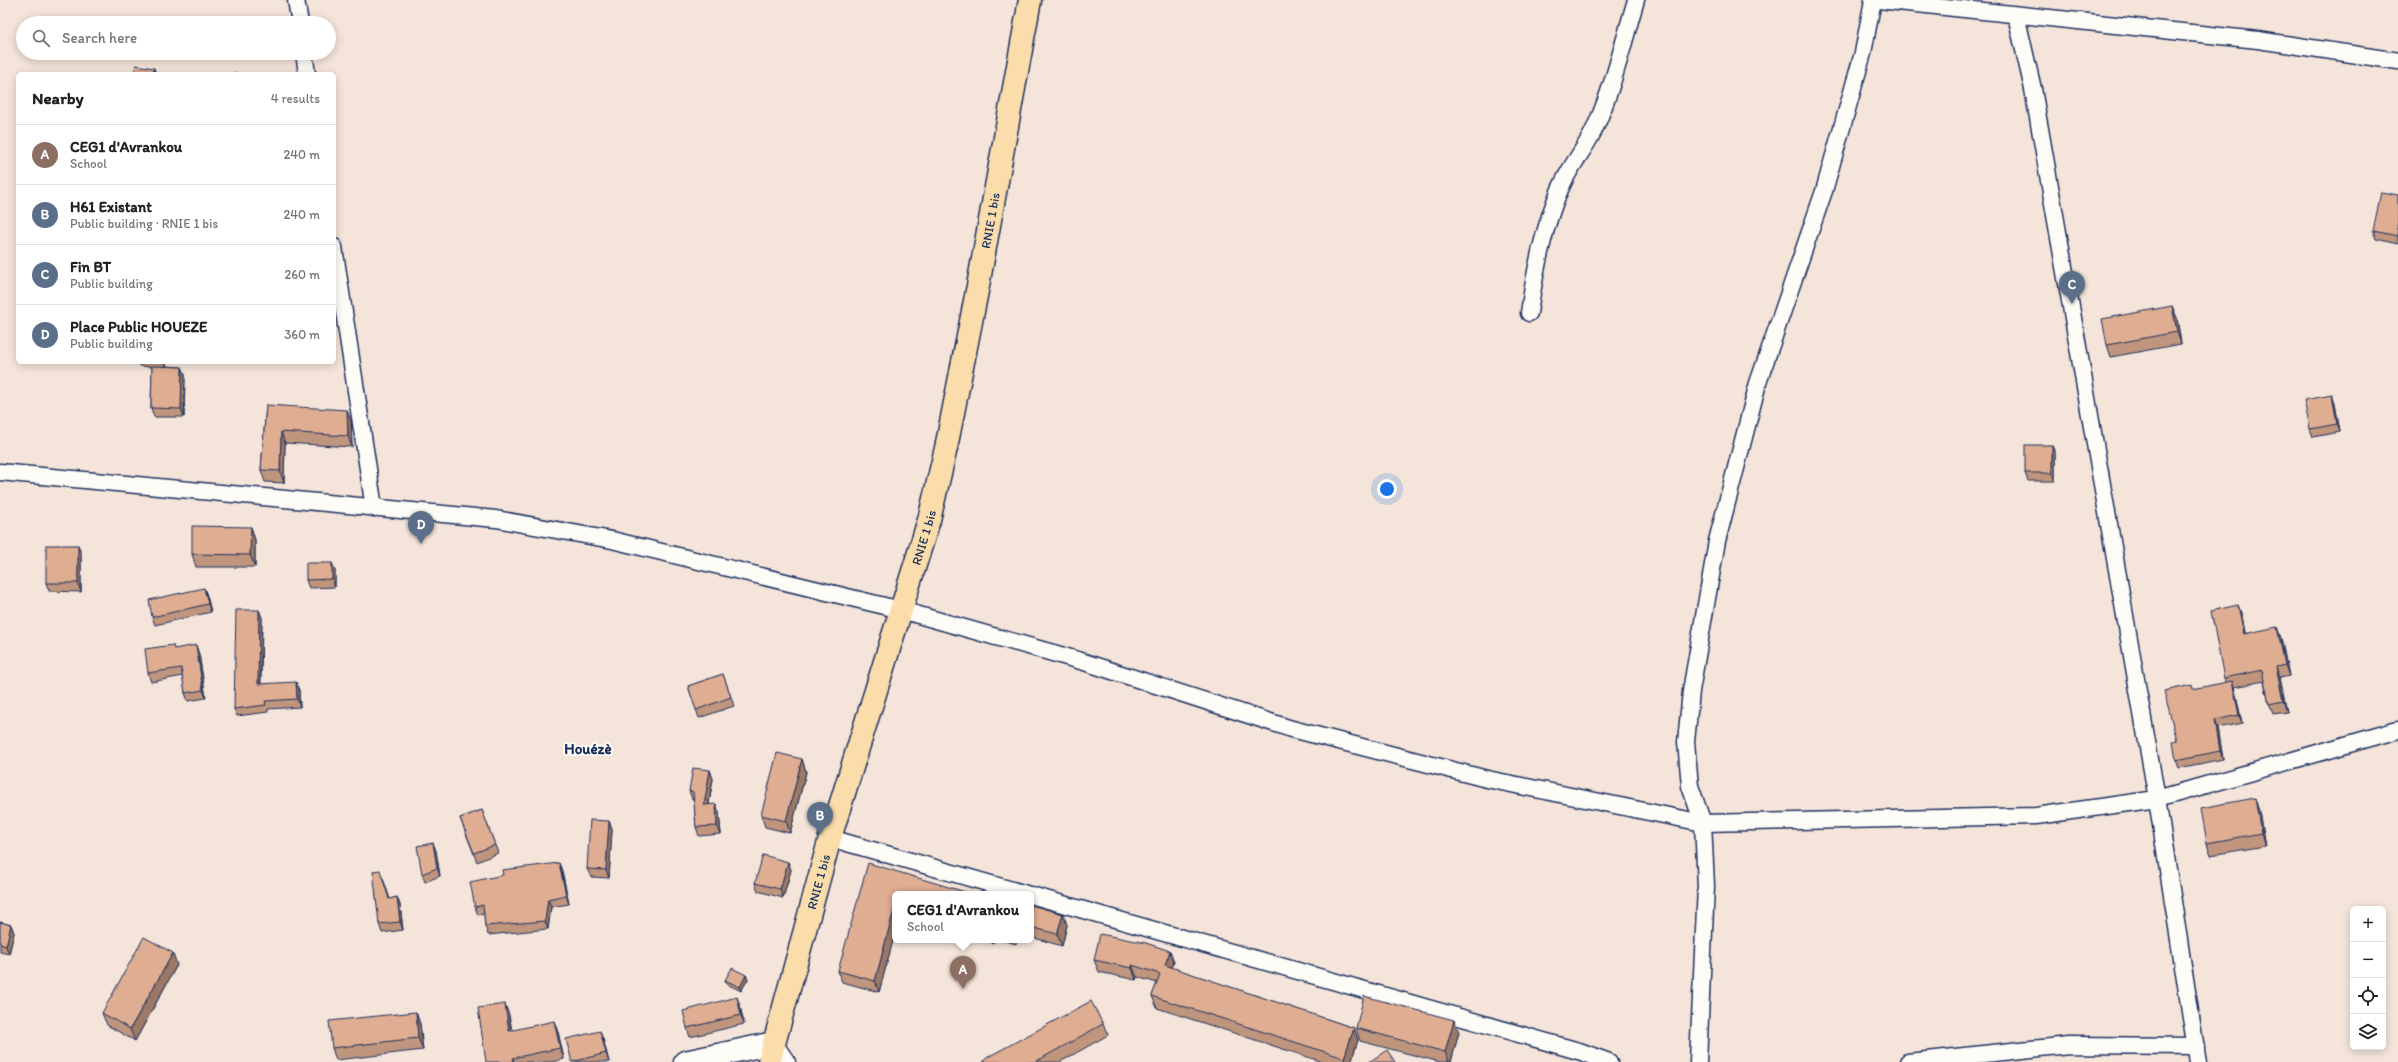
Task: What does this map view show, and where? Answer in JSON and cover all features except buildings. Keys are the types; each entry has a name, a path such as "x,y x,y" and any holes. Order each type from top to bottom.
{"main road":[{"name":"RNIE 1 bis","path":"772,1052 830,838 929,520 946,448 978,286 1030,0"}],"street":[{"path":"296,0 299,16"},
{"path":"1529,313 1536,267 1562,186 1594,130 1611,85 1636,0"},
{"path":"1698,1062 1706,886 1703,824 1690,786 1686,742 1691,692 1717,541 1758,383 1824,191 1863,52 1873,0"},
{"path":"1879,0 2258,40 2398,61"},
{"path":"2016,15 2033,89 2157,799 2198,1062"},
{"path":"305,60 307,72"},
{"path":"336,260 374,508"},
{"path":"0,472 496,519 612,540 901,610 1081,661 1299,731 1487,779 1703,824 2036,816 2157,799 2398,730"},
{"path":"830,838 1016,891"},
{"path":"1034,896 1582,1052 1609,1062"},
{"path":"1908,1062 2069,1045 2196,1046"},
{"path":"685,1062 772,1052 787,1062"}],"place":[{"name":"Fin BT","path":"2072,304"},
{"name":"Place Public HOUEZE","path":"421,544"},
{"name":"H61 Existant","path":"820,835"},
{"name":"CEG1 d'Avrankou","path":"963,989"}],"district":[{"name":"Houézè","path":"588,749"}]}
